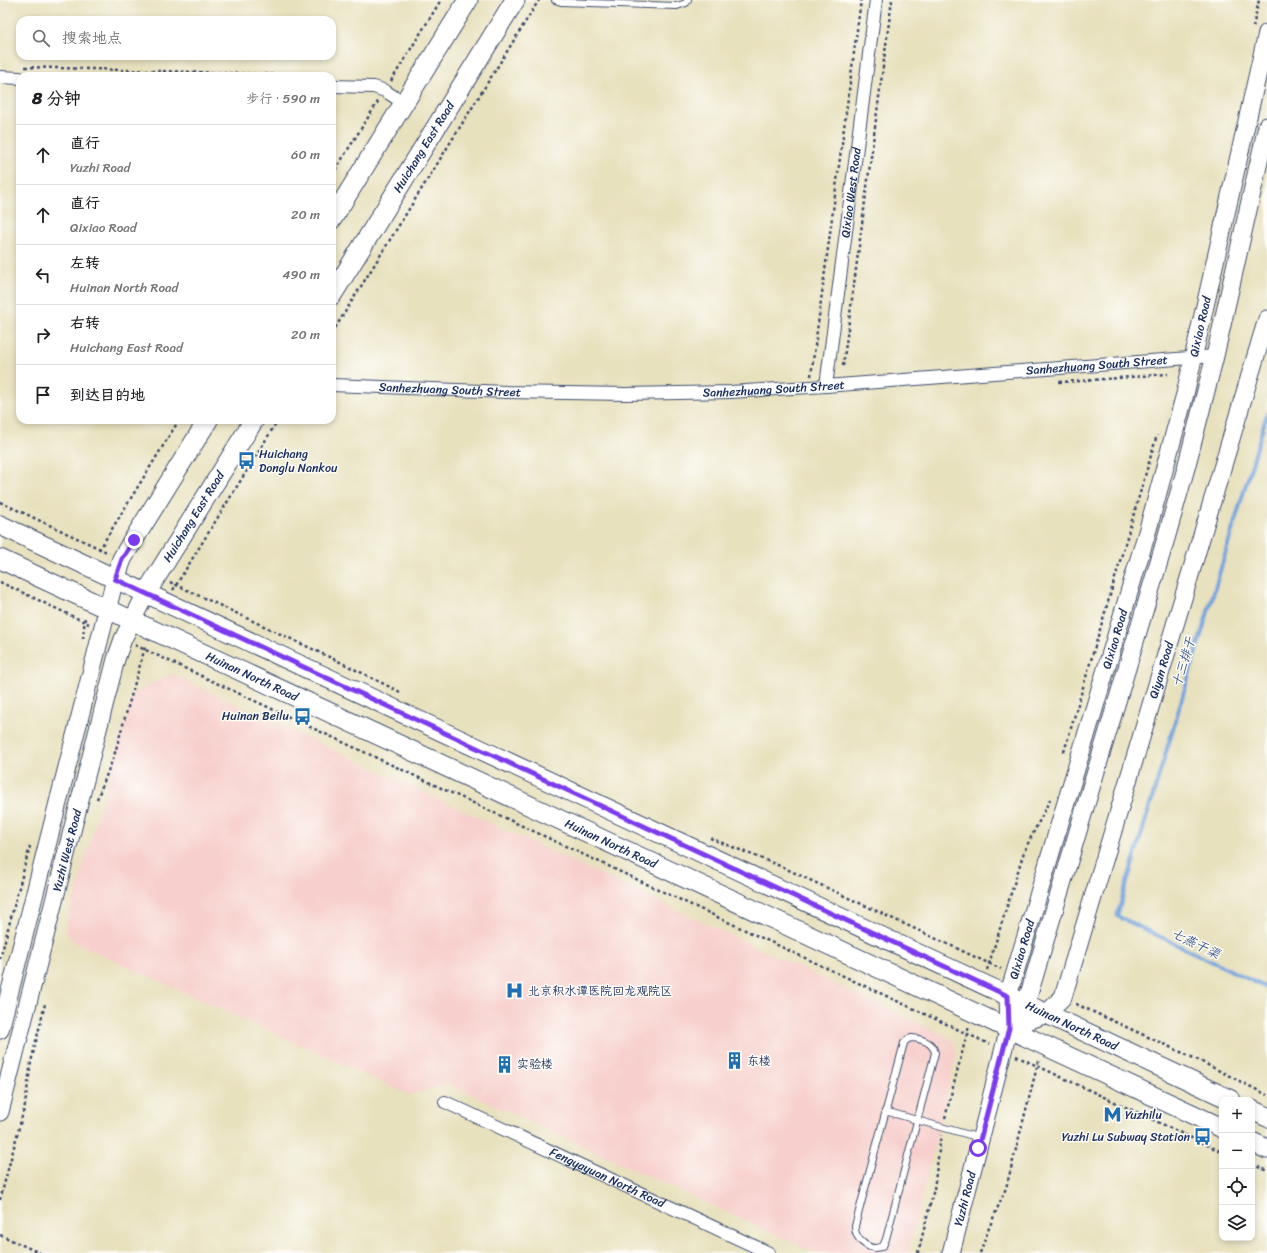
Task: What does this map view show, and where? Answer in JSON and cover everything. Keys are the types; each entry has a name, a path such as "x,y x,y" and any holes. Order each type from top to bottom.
{"main road":[{"path":"336,213 468,0"},
{"name":"Huichang East Road","path":"336,289 515,0"},
{"path":"115,579 122,559 129,547 206,424"},
{"name":"Huichang East Road","path":"146,593 252,424"},
{"name":"Huinan North Road","path":"0,525 1225,1097"},
{"name":"Huinan North Road","path":"0,559 1219,1127"},
{"path":"1255,1111 1267,1117"},
{"path":"1255,1143 1267,1148"}],"street":[{"name":"Qixiao West Road","path":"826,386 876,0"},
{"name":"Qixiao Road","path":"1009,1028 1008,996 1148,529 1194,358 1267,33"},
{"path":"0,77 16,73"},
{"path":"336,86 374,87 385,91 404,103"},
{"name":"Qixiao Road","path":"1009,1028 1026,1004 1167,535 1215,356 1267,126"},
{"name":"Qiyan Road","path":"1046,1014 1063,997 1267,320"},
{"name":"Sanhezhuang South Street","path":"336,385 507,392 617,394 730,392 1215,356"},
{"name":"Yuzhi West Road","path":"0,1030 115,579"},
{"name":"Yuzhi West Road","path":"0,1112 114,664 123,639 146,593"},
{"path":"1009,1028 1046,1014"},
{"name":"Yuzhi Road","path":"951,1253 1009,1028"},
{"name":"Fengyayuan North Road","path":"445,1102 769,1253"}],"lane":[{"path":"555,0 561,2 677,6 686,3 688,0"},
{"path":"914,1038 929,1043 935,1051 886,1239 883,1246 880,1248 872,1248 857,1238 855,1234 855,1226 886,1109 904,1043 908,1039 914,1038"},
{"path":"886,1109 981,1136"}],"path":[{"path":"336,327 538,0"},
{"path":"813,362 861,0"},
{"path":"844,361 892,0"},
{"path":"387,77 393,78"},
{"path":"1150,375 1174,373"},
{"path":"110,530 176,424"},
{"path":"188,564 276,424"},
{"path":"1063,754 1158,429"},
{"path":"0,502 96,547"},
{"path":"0,582 70,615"},
{"path":"192,592 340,662 401,693"},
{"path":"166,660 961,1030"},
{"path":"96,802 114,756 136,678"},
{"path":"995,946 1024,852 1030,838 1043,816 1052,792"},
{"path":"706,836 780,866 984,961"},
{"path":"0,1200 25,1104 31,1062 46,999"},
{"path":"1083,1007 1196,1059 1267,1095"},
{"path":"918,1253 932,1195 943,1125 962,1050"},
{"path":"1052,1073 1219,1151"},
{"path":"980,1253 988,1228 1006,1188 1033,1082"},
{"path":"1255,1165 1267,1171"},
{"path":"0,1235 40,1253"}],"shaded area":[{"name":"北京积水谭医院回龙观院区","path":"171,674 952,1039 957,1054 908,1253 816,1253 448,1084 409,1095 74,942 65,930 133,694"}],"waterway":[{"name":"十三排干","path":"1267,414 1117,916 1267,988"}],"place":[{"name":"Huichang Donglu Nankou","path":"246,461"},
{"name":"Huinan Beilu","path":"302,716"},
{"name":"北京积水谭医院回龙观院区","path":"515,991"},
{"name":"东楼","path":"734,1061"},
{"name":"实验楼","path":"504,1064"},
{"name":"Yuzhilu","path":"1112,1115"},
{"name":"Yuzhi Lu Subway Station","path":"1203,1137"}],"route":[{"path":"134,540 122,559 115,579 1008,996 1009,1028 978,1148"}],"water label":[{"name":"七燕干渠","path":"1196,943"}]}
